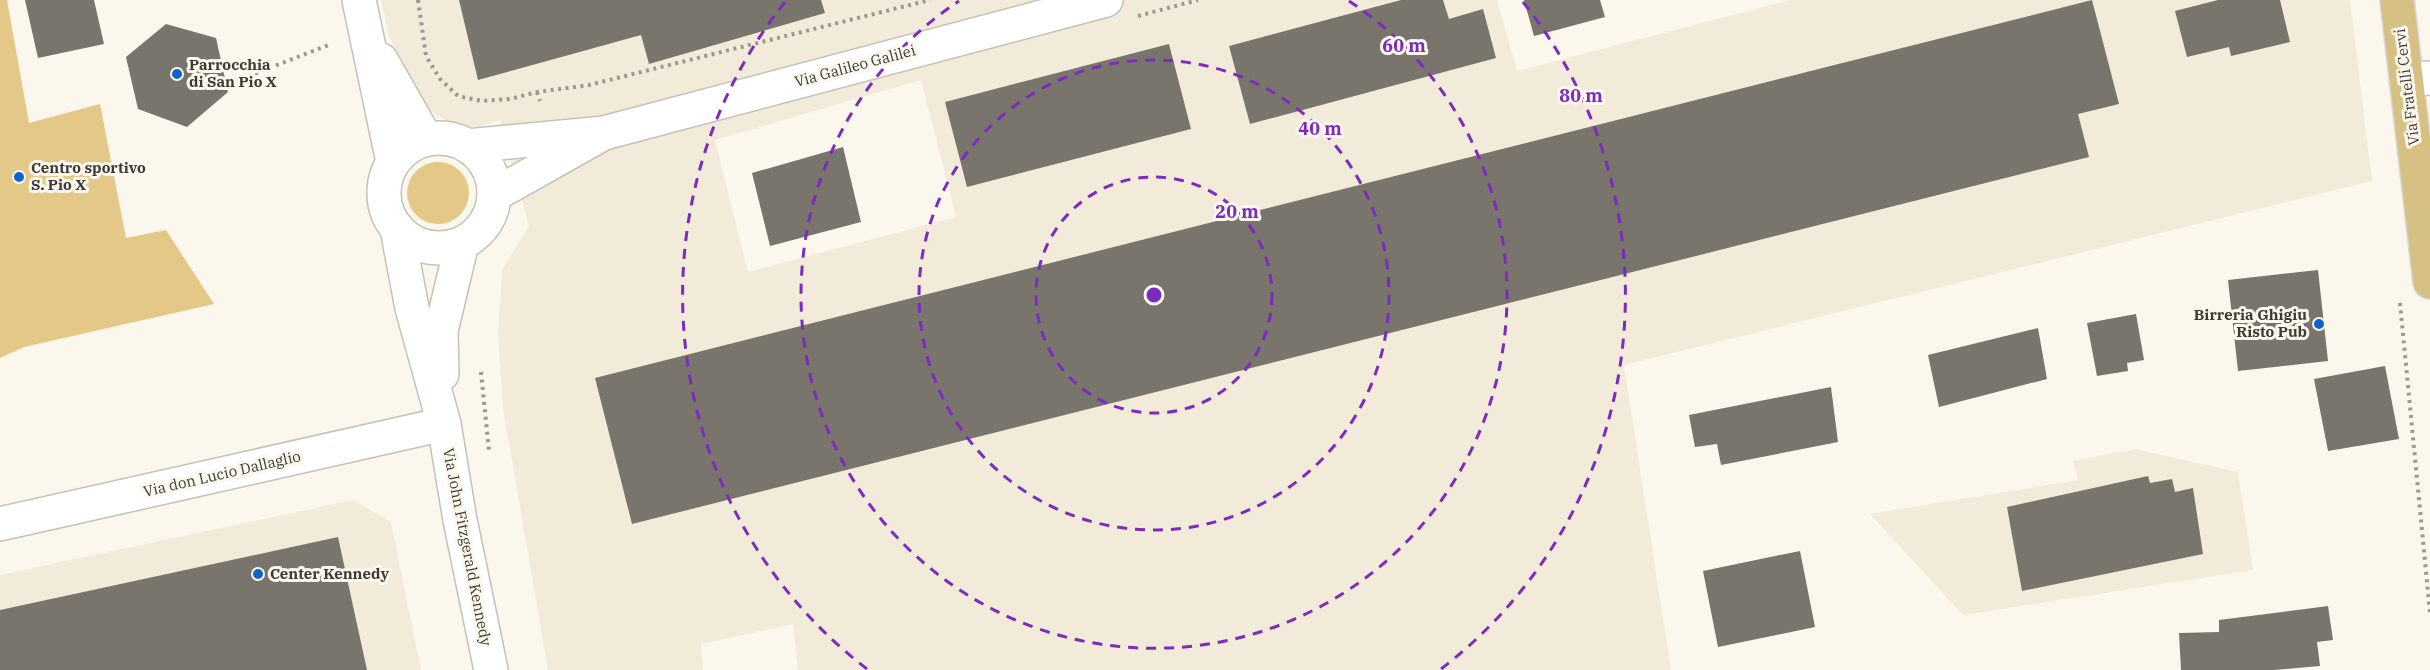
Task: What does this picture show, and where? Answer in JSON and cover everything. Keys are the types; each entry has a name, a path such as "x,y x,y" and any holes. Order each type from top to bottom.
{"main road":[{"name":"Via Fratelli Cervi","path":"2397,0 2418,79 2430,282"}],"street":[{"name":"Via Galileo Galilei","path":"467,146 604,133 1106,0"},
{"path":"362,16 426,139"},
{"name":"Via John Fitzgerald Kennedy","path":"362,16 393,162 386,179 384,196 388,214 397,229 412,308 444,424 460,520 491,670"},
{"name":"Via Galileo Galilei","path":"494,195 604,133"},
{"path":"393,162 402,152 426,139 454,140 467,146 482,159 491,176 494,195 485,224 475,235 462,243 445,248 428,247 411,240 397,229"},
{"name":"Via John Fitzgerald Kennedy","path":"444,424 441,331 462,243"},
{"name":"Via don Lucio Dallaglio","path":"0,524 444,424"}],"path":[{"path":"418,0 426,56 440,78 458,96 482,101 510,99 537,92 589,85 930,0"},
{"path":"241,79 362,16"},
{"path":"537,92 550,138"},
{"path":"481,370 490,459"}],"shaded area":[{"name":"Centro sportivo S. Pio X","path":"0,0 7,0 29,123 100,104 126,238 166,230 214,304 24,347 0,358"},
{"path":"381,0 1497,0 1517,71 1791,0 2350,0 2372,181 1624,365 1671,670 798,670 793,624 701,644 703,670 548,670 503,408 498,334 502,270 529,226 500,120 479,127 456,126 430,111 406,78 389,35","holes":["921,80 956,217 748,272 715,140"]},
{"path":"432,162 444,162 460,171 467,181 469,193 467,205 460,215 444,224 432,224 421,219 412,210 407,199 407,187 412,176 421,167"},
{"path":"2135,449 2238,472 2253,570 1963,615 1870,514 2078,480 2073,461"},
{"name":"Center Kennedy","path":"353,500 391,522 421,670 0,670 0,575"}],"building":[{"path":"25,0 94,0 104,44 38,58"},
{"path":"459,0 821,0 825,13 649,64 641,35 478,80"},
{"path":"1401,0 1443,0 1449,19 1483,9 1496,58 1250,124 1229,46"},
{"path":"1524,0 1600,0 1605,17 1534,36"},
{"path":"2092,0 2119,104 2078,114 2089,157 632,524 595,378"},
{"path":"2218,0 2280,0 2290,42 2231,56 2229,47 2187,57 2175,11"},
{"name":"Parrocchia di San Pio X","path":"166,24 216,38 228,92 187,127 138,109 126,57"},
{"path":"1169,44 1191,129 967,187 945,102"},
{"path":"843,147 861,222 770,246 752,173"},
{"path":"2318,270 2328,361 2238,371 2228,280"},
{"path":"2136,314 2144,360 2127,363 2128,371 2097,376 2087,323"},
{"path":"2038,328 2047,379 1939,407 1928,355"},
{"path":"2385,366 2399,439 2328,451 2314,379"},
{"path":"1831,387 1838,442 1721,465 1717,444 1695,447 1689,415"},
{"path":"2148,476 2150,483 2172,479 2175,492 2193,488 2203,554 2022,591 2007,507"},
{"name":"Center Kennedy","path":"338,537 367,670 0,670 0,610"},
{"path":"1800,551 1815,627 1718,647 1703,571"},
{"path":"2328,606 2333,640 2317,642 2320,666 2274,670 2181,670 2179,633 2219,632 2219,620"}],"place":[{"name":"Parrocchia di San Pio X","path":"177,74"},
{"name":"Centro sportivo S. Pio X","path":"19,177"},
{"name":"Birreria Ghigiu Risto Pub","path":"2319,324"},
{"name":"Center Kennedy","path":"258,574"}]}
